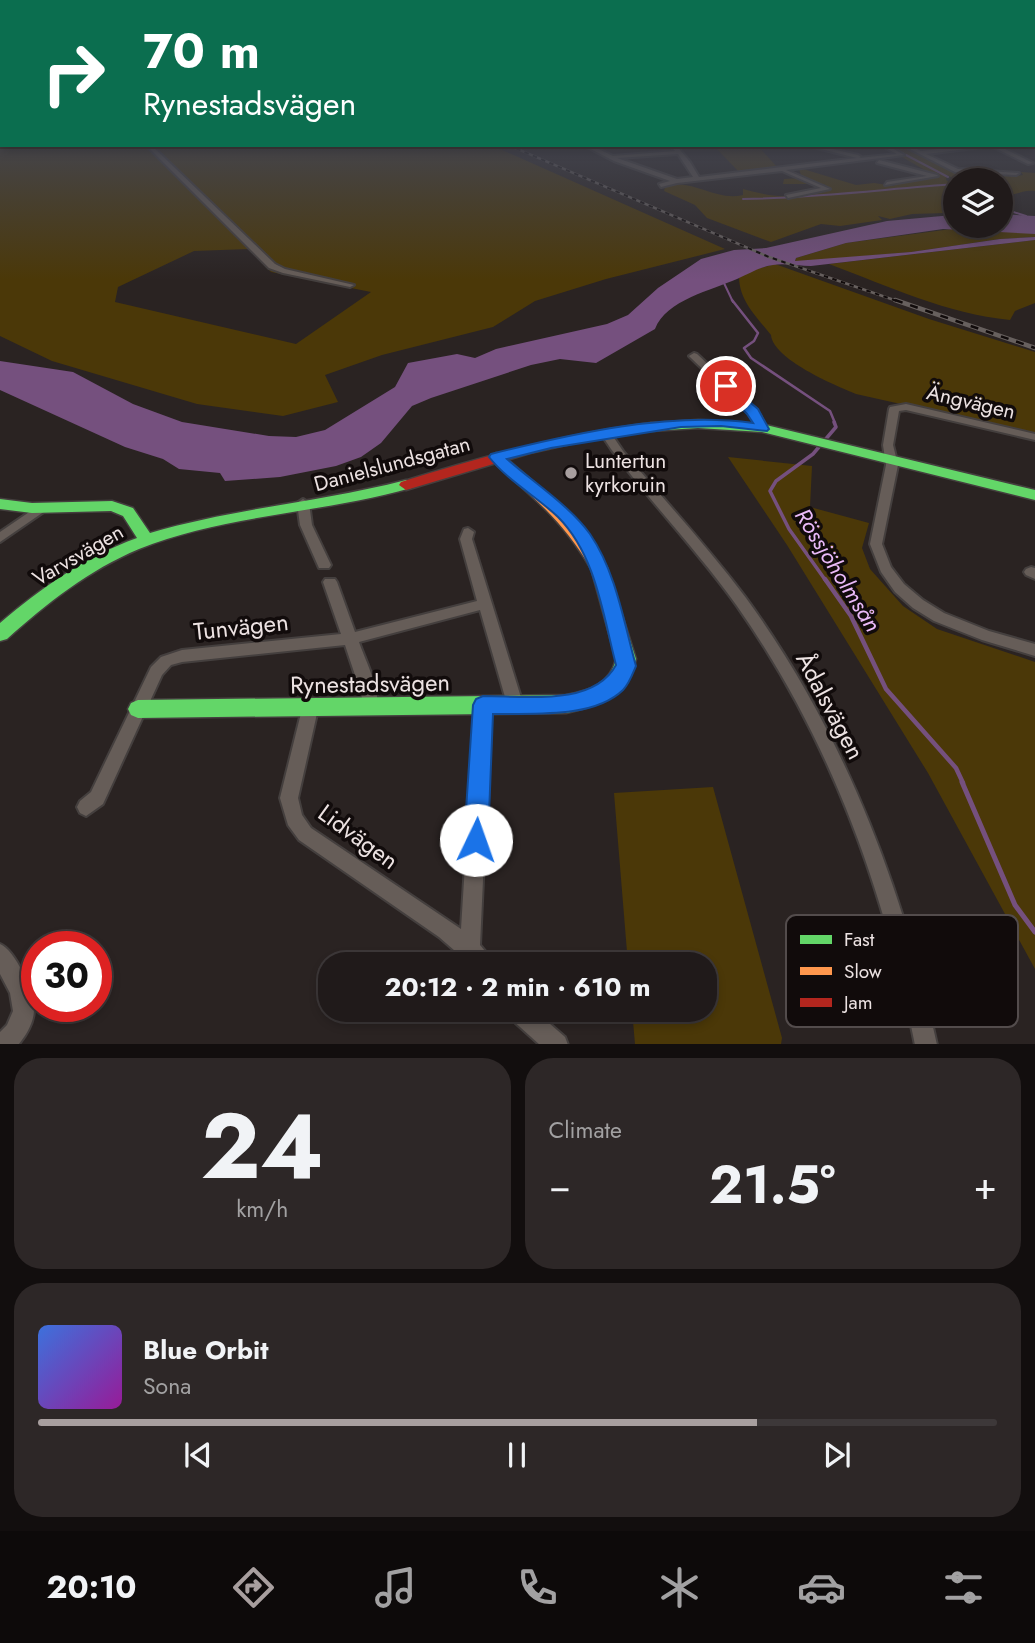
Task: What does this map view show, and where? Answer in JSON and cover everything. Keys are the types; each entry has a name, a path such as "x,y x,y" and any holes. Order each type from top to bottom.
{"street":[{"path":"187,183 272,266 283,271 350,285"},
{"path":"661,186 671,183"},
{"path":"788,196 827,190 811,183"},
{"path":"887,184 895,183"},
{"path":"694,356 753,412 762,429"},
{"name":"Ängvägen","path":"893,459 888,445 894,409 899,407 1035,437"},
{"name":"Danielslundsgatan","path":"147,541 231,518 365,497 496,457 606,434 694,422 734,424 806,438 1035,495"},
{"name":"Ådalsvägen","path":"606,434 741,602 769,643 818,731 864,832 894,915"},
{"name":"Rynestadsvägen","path":"138,709 566,704 598,696 622,677 626,659 599,567 584,538 563,513 536,494 496,457"},
{"path":"893,459 876,544 879,557 893,580 917,603 947,622 1035,650"},
{"path":"0,504 41,508 97,504 121,508 134,518 147,541"},
{"path":"303,506 306,525 324,565"},
{"path":"0,538 41,508"},
{"path":"468,532 466,539 515,704"},
{"name":"Varvsvägen","path":"0,634 63,584 110,557 147,541"},
{"path":"330,582 369,693 370,707"},
{"name":"Tunvägen","path":"86,807 97,798 156,671 171,659 350,639 485,604"},
{"path":"470,949 483,705"},
{"name":"Lidvägen","path":"310,709 289,798 296,825 473,952"},
{"path":"0,954 21,994 26,1011 21,1026 5,1044"},
{"path":"532,1022 556,1044"}],"shaded area":[{"path":"0,183 576,183 725,249 606,279 535,301 493,327 382,355 325,375 338,402 283,416 197,404 52,361 0,336","holes":["249,249 271,272 371,292 296,344 115,302 118,287 194,251"]},
{"path":"783,183 874,183 894,186 898,183 943,183 943,213 912,214 890,219 878,216 882,220 840,226 821,224 771,242 707,218 695,205 664,191 665,187 684,185 723,195 743,195 743,189 788,196 832,190 824,184"},
{"path":"1013,183 1035,183 1035,191 1013,195"},
{"path":"1013,215 1035,216 1035,234 1013,233"},
{"path":"943,216 943,229 846,243 796,258 795,261 911,252 1000,239 1035,237 1035,240 811,266 782,264 763,267 679,303 669,310 655,329 596,363 560,359 531,365 431,398 412,406 381,443 361,457 336,466 280,477 225,481 220,473 179,469 163,459 125,447 0,390 0,361 73,372 133,404 182,422 269,436 296,437 325,430 395,387 408,363 457,354 475,358 496,349 607,324 628,315 658,288 701,259 734,250 766,248 887,221"},
{"path":"943,230 943,238 1013,238 1013,232 1035,234 1035,237 1000,239 911,252 795,262 796,258 846,243"},
{"path":"1035,240 1035,303 1015,311 1010,320 963,312 829,264"},
{"path":"775,264 929,319 1035,352 1035,434 856,394 793,362 774,344 771,335 746,302 740,287 739,278 750,271"},
{"path":"728,457 812,466 810,507 869,523 862,548 870,569 903,606 937,629 1035,662 1035,969 1018,938 1018,915 1006,915 928,773 787,545"},
{"path":"713,787 782,1038 781,1044 635,1044 633,1022 717,1022 717,952 627,952 614,793"}],"waterway":[{"path":"743,199 943,185"},
{"path":"1013,212 1026,216"},
{"name":"Rössjöholmsån","path":"723,281 732,300"},
{"name":"Rössjöholmsån","path":"732,300 758,333 754,341 744,348 751,358 830,411 835,423"},
{"name":"Rössjöholmsån","path":"826,581 789,529 770,491 776,481 813,454 836,427 834,422"},
{"name":"Rössjöholmsån","path":"825,579 851,616 886,689 956,768 963,783"},
{"name":"Rössjöholmsån","path":"962,782 1015,905 1035,932"}],"railway":[{"path":"596,183 769,257 900,302"},
{"path":"895,300 1035,348"}],"traffic: fast":[{"path":"651,427 698,424 762,428 1035,495"},
{"path":"0,634 73,577 135,545 218,521 344,500 406,485"},
{"path":"0,504 32,508 112,506 128,512 147,541"},
{"path":"138,709 566,704 587,699 613,686 619,679 626,659 599,568"}],"traffic: slow":[{"path":"496,457 554,507 578,534 599,568"}],"traffic: jam":[{"path":"406,485 527,450 588,436 651,427"}],"place":[{"name":"Luntertun kyrkoruin","path":"571,473"}],"route":[{"path":"476,840 483,705 579,702 598,696 617,683 626,666 599,567 584,538 563,513 536,494 496,457 551,444 681,423 721,422 762,429 753,412 726,386"}]}
